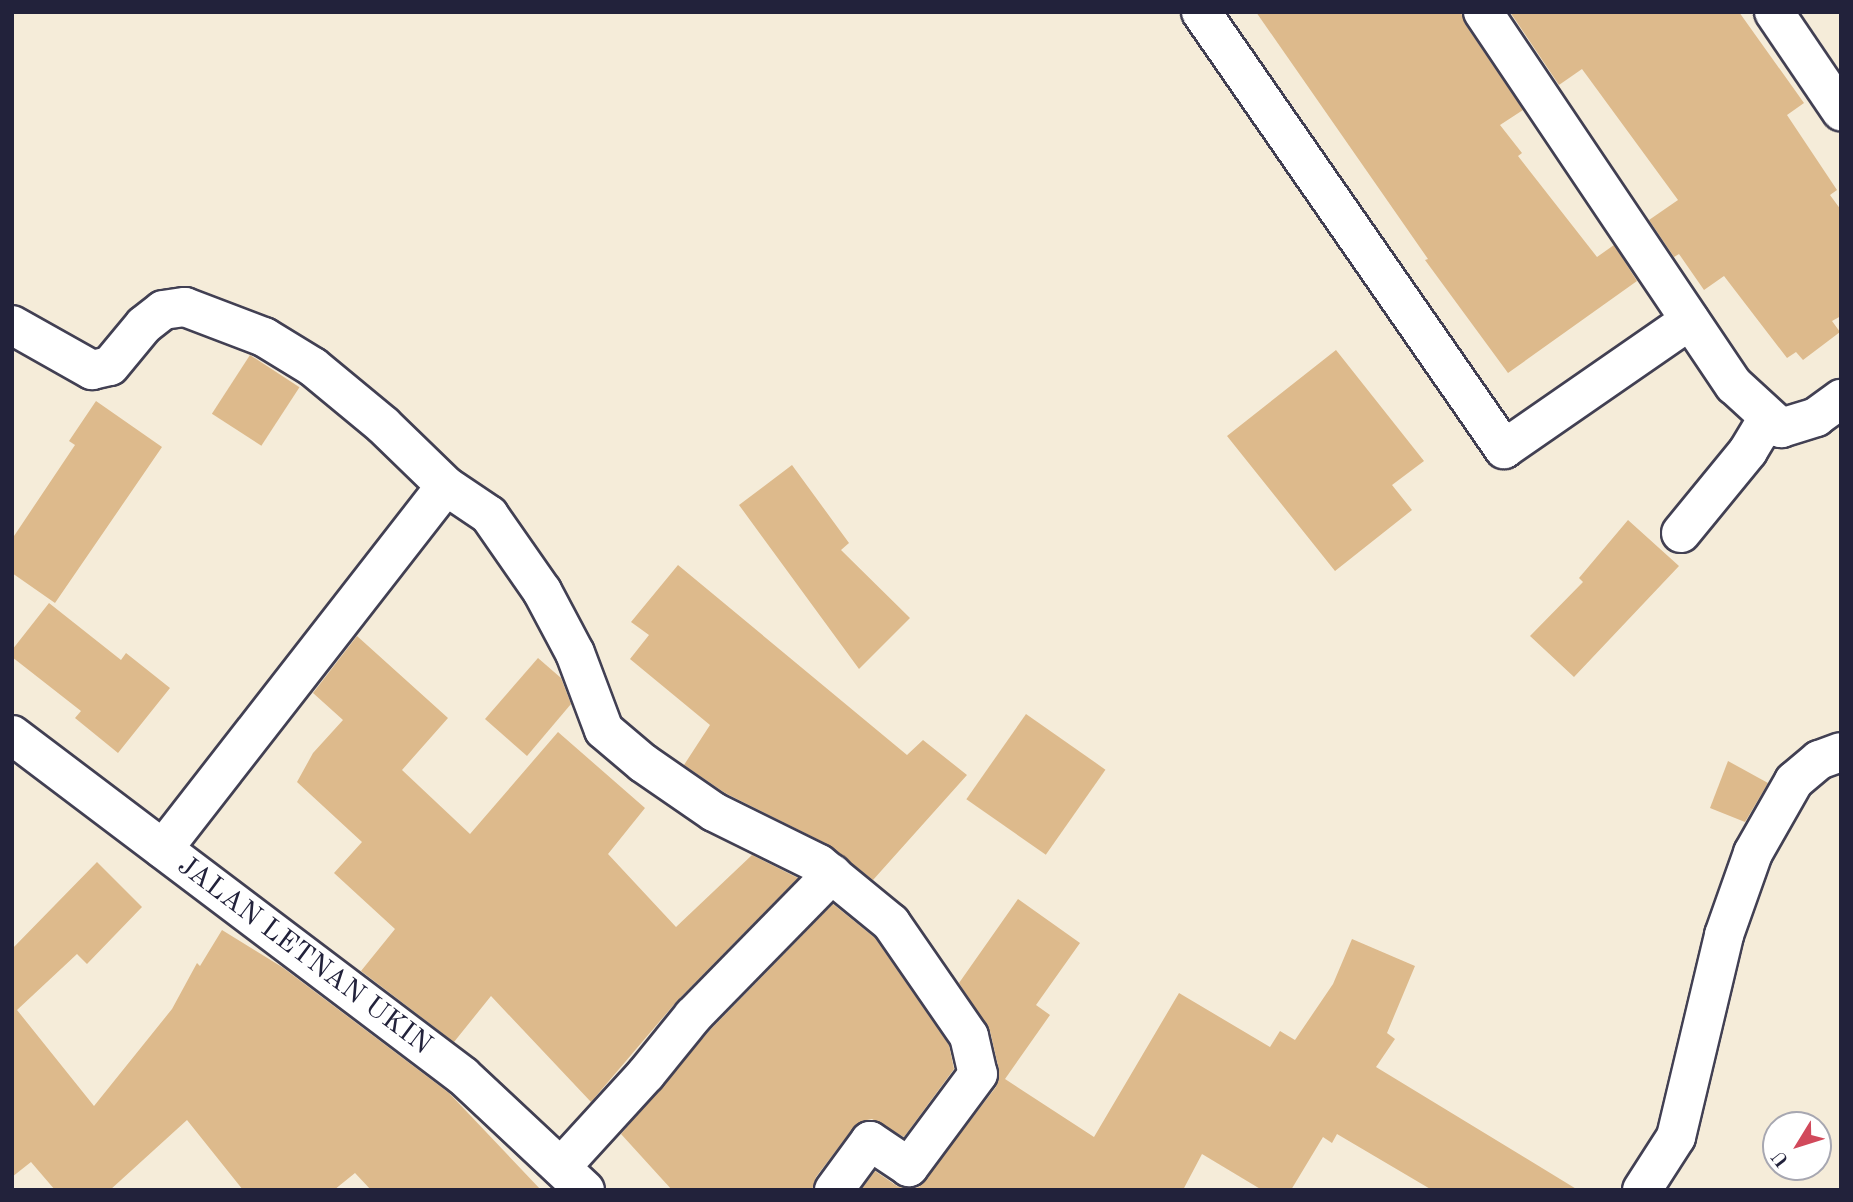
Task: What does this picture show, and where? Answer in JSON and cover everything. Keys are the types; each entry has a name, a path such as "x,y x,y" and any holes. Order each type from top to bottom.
{"street":[{"path":"1201,12 1504,449 1690,320"},
{"path":"1483,12 1734,385 1781,428"},
{"path":"1774,12 1841,111"},
{"path":"12,325 92,370 110,366 144,325 163,310 185,307 264,337 313,367 383,425 446,486 489,515 542,592 575,653 604,730 643,762 714,812 819,864 891,923 969,1036 978,1073 909,1167 870,1141 834,1190"},
{"path":"1681,533 1748,451 1764,424 1781,428 1816,417 1841,399"},
{"path":"163,849 446,486"},
{"name":"JALAN LETNAN UKIN","path":"12,735 463,1076 573,1178"},
{"path":"1642,1190 1676,1138 1724,935 1753,853 1794,781 1819,760 1841,752"},
{"path":"573,1178 646,1074 701,1007 832,874"}],"building":[{"path":"1256,12 1461,12 1465,24 1523,110 1500,125 1522,153 1518,156 1597,257 1614,245 1637,281 1508,373 1425,260 1428,259"},
{"path":"1510,12 1739,12 1804,103 1787,115 1837,190 1830,195 1841,210 1841,316 1832,321 1840,332 1803,360 1796,352 1787,358 1724,276 1704,290 1679,254 1674,257 1649,220 1678,200 1582,69 1559,85"},
{"path":"1336,350 1424,461 1392,485 1412,510 1335,571 1227,436"},
{"path":"250,355 299,387 261,446 212,414"},
{"path":"96,401 162,447 55,603 12,573 12,539 75,445 69,441"},
{"path":"792,465 849,543 841,550 910,618 859,669 739,505"},
{"path":"1628,520 1679,566 1574,677 1530,636 1583,582 1579,578"},
{"path":"678,565 907,755 923,740 967,775 873,880 829,845 725,793 684,765 710,725 630,659 649,635 631,622"},
{"path":"49,603 121,660 126,653 170,688 118,753 75,718 81,711 12,657 12,650"},
{"path":"357,636 448,718 402,770 470,834 558,732 645,808 608,854 676,927 752,855 798,878 677,1001 591,1102 491,996 454,1042 361,971 395,929 334,873 362,842 297,782 313,753 343,720 313,693"},
{"path":"538,658 561,678 571,704 527,756 485,719"},
{"path":"1026,714 1105,770 1046,855 966,799"},
{"path":"1728,761 1768,783 1745,822 1710,808"},
{"path":"97,862 142,907 87,964 77,954 17,1010 94,1106 172,1009 197,963 200,966 222,930 282,967 449,1093 541,1190 371,1190 355,1173 334,1190 243,1190 187,1120 110,1190 55,1190 31,1162 12,1177 12,949"},
{"path":"1018,899 1080,943 1036,1005 1050,1015 1005,1079 1094,1137 1179,993 1270,1047 1280,1031 1295,1040 1333,984 1352,939 1415,966 1387,1033 1395,1039 1376,1067 1578,1190 1432,1190 1337,1134 1332,1143 1323,1137 1291,1190 1262,1190 1202,1154 1183,1190 861,1190 875,1171 897,1186 908,1189 919,1187 996,1087 999,1070 990,1031 959,983"},
{"path":"833,904 875,938 949,1045 954,1069 904,1137 872,1119 862,1121 853,1128 816,1177 812,1190 672,1190 621,1134 709,1031"}]}
